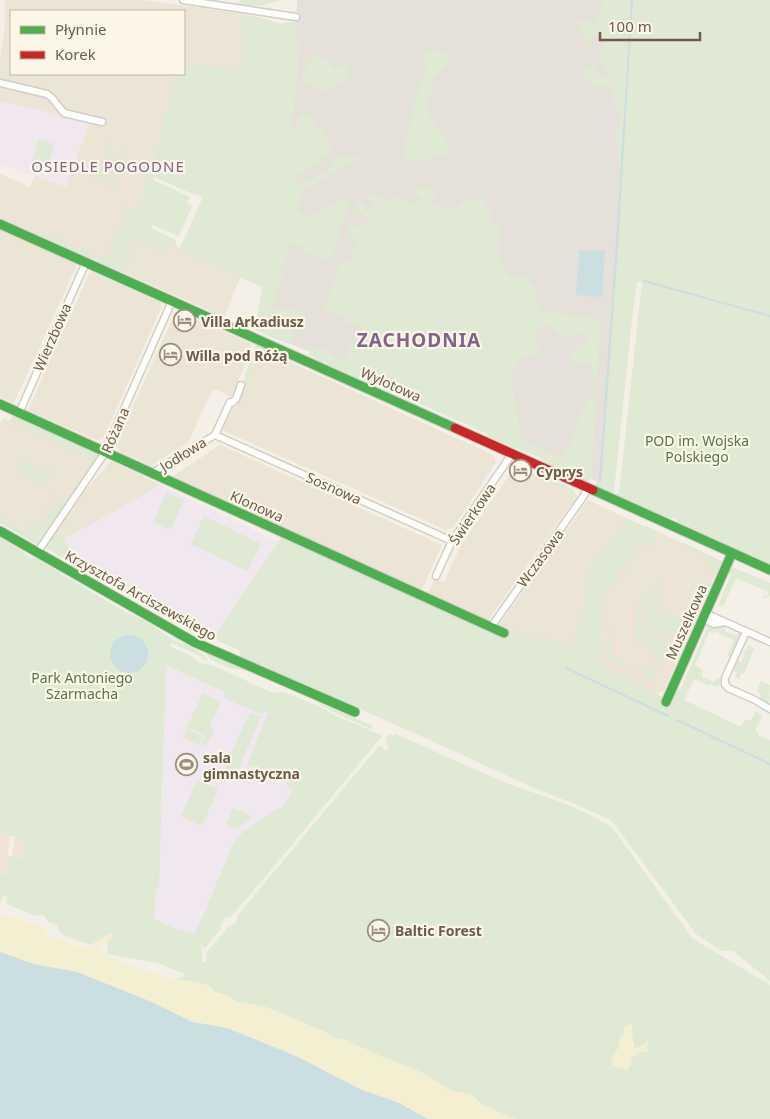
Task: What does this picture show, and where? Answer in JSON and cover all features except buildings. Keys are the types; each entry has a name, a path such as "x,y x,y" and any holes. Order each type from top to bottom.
{"street":[{"path":"183,0 296,17"},
{"path":"0,83 47,94 64,113 102,122"},
{"name":"Wylotowa","path":"0,224 770,570"},
{"name":"Wierzbowa","path":"19,413 86,262"},
{"name":"Różana","path":"38,551 105,452 172,301"},
{"name":"Jodłowa","path":"152,473 215,435 230,402 232,403 236,399 241,385"},
{"name":"Klonowa","path":"0,404 504,633"},
{"name":"Sosnowa","path":"215,435 452,541"},
{"name":"Świerkowa","path":"436,576 452,541 512,454"},
{"name":"Wczasowa","path":"491,627 588,488"},
{"name":"Krzysztofa Arciszewskiego","path":"0,531 38,551 194,642 355,712"},
{"name":"Muszelkowa","path":"666,702 732,552"},
{"path":"704,616 714,624 725,622 770,642"},
{"path":"746,632 725,678 725,684 728,688 770,709"}],"shaded area":[{"path":"5,0 143,0 236,13 241,18 243,73 185,63 185,10 10,10 10,75 177,75 134,224 176,244 180,250 240,277 224,317 0,218 0,174 30,187 35,176 66,187 89,122 0,101 0,58 5,25"},
{"path":"297,0 651,0 614,489 311,352 264,334"},
{"path":"0,101 90,122 66,187 0,164"},
{"path":"0,229 76,264 15,401 12,403 0,397"},
{"path":"579,250 605,251 602,297 576,295"},
{"path":"92,272 160,302 162,306 103,439 96,440 28,410 89,274"},
{"path":"179,312 252,344 231,397 217,390 212,390 189,441 151,466 118,450 115,446 175,313"},
{"path":"257,347 493,455 496,462 453,528 446,530 222,430 233,407 237,408 241,393 245,390"},
{"path":"3,418 87,457 91,466 37,538 29,539 0,522 0,424"},
{"path":"220,445 442,545 422,590 170,478"},
{"path":"111,461 161,485 65,539 59,527 77,500"},
{"path":"523,469 573,494 573,501 488,620 428,593 435,578 444,582 461,545 513,470"},
{"path":"161,485 278,542 213,638 179,612 172,618 73,555 65,539"},
{"path":"588,500 626,518 587,572 585,602 570,648 543,635 537,643 499,625"},
{"path":"646,526 716,559 719,567 664,691 656,694 593,666 603,578 638,528"},
{"path":"129,635 142,641 148,654 142,667 129,673 116,667 110,654 116,641"},
{"path":"166,665 345,746 200,916 208,922 199,938 154,919 156,887 159,887 159,838 163,788 162,752"},
{"path":"0,834 10,836 6,875 0,874"},
{"path":"15,837 25,838 23,859 12,857"},
{"path":"0,952 34,964 77,972 147,1000 193,1022 227,1028 296,1056 360,1089 399,1103 428,1119 0,1119"}],"green space":[{"path":"240,0 280,0 260,6 239,5"},
{"name":"POD im. Wojska Polskiego","path":"604,0 770,0 770,566 678,525 677,519 672,517 671,519 662,515 661,517 617,496 617,493 619,493 642,282 637,282 633,311 614,491 611,495 596,488 596,480 602,483 624,170 618,160 616,131 622,113 616,109 612,86 596,87 580,72 593,64 602,78 607,75 598,58 606,40 596,34 592,37 591,47 577,23 589,19 593,25 597,23"},
{"path":"236,13 263,18 280,24 296,21 294,38 300,44 292,127 297,124 300,115 307,113 315,120 314,128 322,130 331,147 330,153 298,175 296,182 300,185 329,169 334,159 340,156 359,155 359,159 304,189 298,211 308,216 346,197 349,202 331,260 315,257 300,250 301,245 291,243 285,263 281,266 280,272 284,274 273,308 282,311 284,306 303,315 302,320 293,324 295,330 290,343 255,330 262,287 180,250 179,248 203,197 154,177 153,180 190,197 187,203 192,206 179,236 152,225 151,228 176,240 175,244 168,241 167,244 170,245 159,250 133,238 127,251 130,255 120,271 99,262 103,256 113,257 116,248 112,246 109,249 116,232 123,225 122,219 125,221 127,216 124,214 126,209 122,208 122,206 138,211 177,75 185,75 185,63 243,72 241,18"},
{"path":"433,49 447,53 450,64 434,77 427,112 449,145 447,156 435,154 429,162 403,158 413,105 426,67 422,54"},
{"path":"314,55 325,58 334,69 345,64 351,71 348,80 337,83 328,93 303,80 300,77"},
{"path":"38,139 54,144 47,170 31,166"},
{"path":"110,142 112,143 109,153 110,165 100,183 100,181 95,181"},
{"path":"123,146 126,146 114,188 109,187 113,165"},
{"path":"416,187 435,188 432,205 453,209 463,200 484,200 490,212 490,219 500,228 501,239 496,248 509,277 527,277 537,288 538,310 600,320 597,378 593,376 591,365 573,363 568,354 588,339 586,332 570,336 559,336 550,326 535,328 540,356 523,357 511,373 521,439 562,457 573,440 578,418 588,400 596,394 592,478 588,482 546,463 539,457 487,437 487,434 359,376 358,378 327,365 323,361 322,363 309,354 313,345 331,353 337,359 345,359 352,341 362,338 362,331 359,326 344,322 346,316 325,309 339,263 350,262 356,239 349,233 350,225 359,227 370,221 366,215 355,210 358,202 365,204 365,209 370,211 373,201 367,199 367,196 375,193 387,201 396,198 399,194 408,203 418,204 421,198 411,192"},
{"path":"43,233 47,233 95,255 92,254 91,257 95,259 90,259 41,236"},
{"path":"256,344 267,349 267,351 257,347 245,390 241,393 242,385"},
{"path":"13,415 100,456 91,471 88,469 91,466 87,457 11,422 10,420"},
{"path":"24,456 22,462 50,475 53,470 45,486 19,472 18,469"},
{"path":"88,470 90,472 38,545 0,523 0,515 4,516 2,520 23,532 32,523 43,522 48,513 47,508 51,510 58,499 52,494 64,502"},
{"path":"542,475 572,489 579,498 573,507 570,505 573,501 573,494 545,481 546,479"},
{"path":"167,492 184,501 170,530 153,522"},
{"path":"204,516 261,544 247,571 191,544"},
{"path":"626,518 662,534 657,533 653,543 647,547 644,545 639,549 630,543 628,546 633,551 637,549 628,558 631,562 627,561 624,565 627,568 625,571 621,568 615,574 618,579 609,588 605,584 599,644 601,645 599,647 602,657 599,656 600,667 626,679 629,675 629,681 637,685 641,681 648,690 670,701 676,689 680,690 709,624 717,627 725,625 725,631 736,636 739,632 741,635 730,657 727,656 734,640 714,631 713,633 709,632 695,665 703,670 702,677 714,682 717,678 721,680 719,686 710,684 709,686 694,679 684,700 741,727 745,719 751,721 757,708 756,712 763,715 755,731 759,733 758,735 770,740 770,981 733,951 722,951 696,934 612,821 241,657 239,650 202,634 204,632 213,638 281,538 494,632 499,625 537,642 543,635 570,648 585,602 587,572"},
{"path":"59,528 73,555 108,578 104,580 46,548 49,543 47,541 56,529 58,530"},
{"name":"Park Antoniego Szarmacha","path":"0,538 25,552 24,554 31,559 34,557 61,573 62,576 147,622 175,641 188,645 202,653 208,660 201,659 202,657 171,643 170,646 191,656 200,663 212,665 273,693 280,692 307,701 382,737 256,888 251,885 255,889 230,918 226,917 220,926 221,929 204,949 199,938 203,962 206,962 207,952 230,925 237,921 237,916 378,747 382,746 385,750 389,748 386,742 387,737 390,734 394,736 395,734 507,783 578,809 605,823 615,831 692,938 770,985 770,1119 515,1119 483,1105 470,1094 452,1092 423,1073 387,1060 364,1048 336,1039 323,1031 276,1011 263,1006 236,1002 231,997 215,992 212,988 196,982 175,979 183,977 185,974 157,963 108,954 107,942 113,937 111,933 91,945 61,934 57,925 48,922 46,917 41,915 35,916 7,904 7,896 4,895 0,903 0,874 6,875 8,856 23,859 25,839 0,834","holes":["166,665 225,692 224,698 262,714 264,710 268,712 247,765 269,774 277,774 293,791 283,807 274,810 244,831 234,842 195,934 154,919 156,888 159,888"]},
{"path":"684,543 724,562 719,573 710,572 713,569 704,556 702,557 700,553 682,545"},
{"path":"730,566 770,583 770,596 762,597 763,595 767,596 769,592 736,578 723,607 718,605 731,575 727,573"},
{"path":"111,580 172,618 111,584"},
{"path":"658,582 661,587 660,593 643,608 643,634 635,640 637,605"},
{"path":"696,591 682,623 672,633 666,636 662,635 648,615 647,606 664,593 656,611 682,622"},
{"path":"645,613 650,623 661,636 660,638 645,638"},
{"path":"610,630 612,655 624,662 623,664 628,666 627,668 608,658 606,644 608,644 609,639 606,638 609,637 609,632 607,631"},
{"path":"175,635 256,674 229,668 210,659 204,651 172,637"},
{"path":"653,639 665,641 669,652 663,663 655,660 658,654 654,650 636,643"},
{"path":"749,645 754,649 744,674 742,673 739,679 735,677 737,672 732,670 737,661 741,662 745,653 741,650 746,651"},
{"path":"633,666 645,672 646,670 650,672 652,666 660,670 656,670 652,678 656,681 650,682 645,677 645,674 640,672 639,674 639,671 631,670"},
{"path":"761,681 770,685 769,706 767,702 765,704 760,700 761,694 757,691"},
{"path":"203,693 221,702 209,727 215,730 207,746 201,743 205,736 187,727"},
{"path":"314,701 371,725 373,730 333,712"},
{"path":"250,712 261,717 238,770 235,768 231,776 223,772"},
{"path":"187,729 203,737 199,745 183,737"},
{"path":"197,780 218,789 202,826 181,816"},
{"path":"233,808 250,815 251,819 237,828 226,824"}],"sand":[{"path":"3,914 13,919 17,917 45,929 48,935 89,951 99,939 111,933 113,937 99,951 104,952 106,956 139,969 178,980 205,984 215,992 231,997 236,1002 263,1006 323,1031 336,1039 346,1039 359,1047 423,1073 452,1091 470,1094 483,1105 515,1119 428,1119 399,1103 360,1089 296,1056 227,1028 193,1022 147,1000 77,972 34,964 0,952 0,918"},
{"path":"633,1025 634,1048 644,1045 647,1041 646,1047 648,1050 647,1052 641,1051 631,1059 630,1066 626,1070 619,1069 616,1066 613,1067 611,1061 620,1044 619,1039 624,1034 623,1031 626,1026"}],"waterway":[{"path":"600,481 632,0"},
{"path":"644,281 770,316"},
{"path":"566,668 668,716"},
{"path":"677,720 770,764"}],"traffic: fast":[{"path":"0,224 455,428"},
{"path":"0,404 504,633"},
{"path":"593,490 770,570"},
{"path":"0,531 194,642 355,712"},
{"path":"666,702 732,553"}],"traffic: jam":[{"path":"455,428 593,490"}],"place":[{"name":"Villa Arkadiusz","path":"185,321"},
{"name":"Willa pod Różą","path":"170,355"},
{"name":"Cyprys","path":"520,471"},
{"name":"sala gimnastyczna","path":"187,765"},
{"name":"Baltic Forest","path":"379,930"}],"district":[{"name":"OSIEDLE POGODNE","path":"108,166"},
{"name":"ZACHODNIA","path":"419,340"}]}
